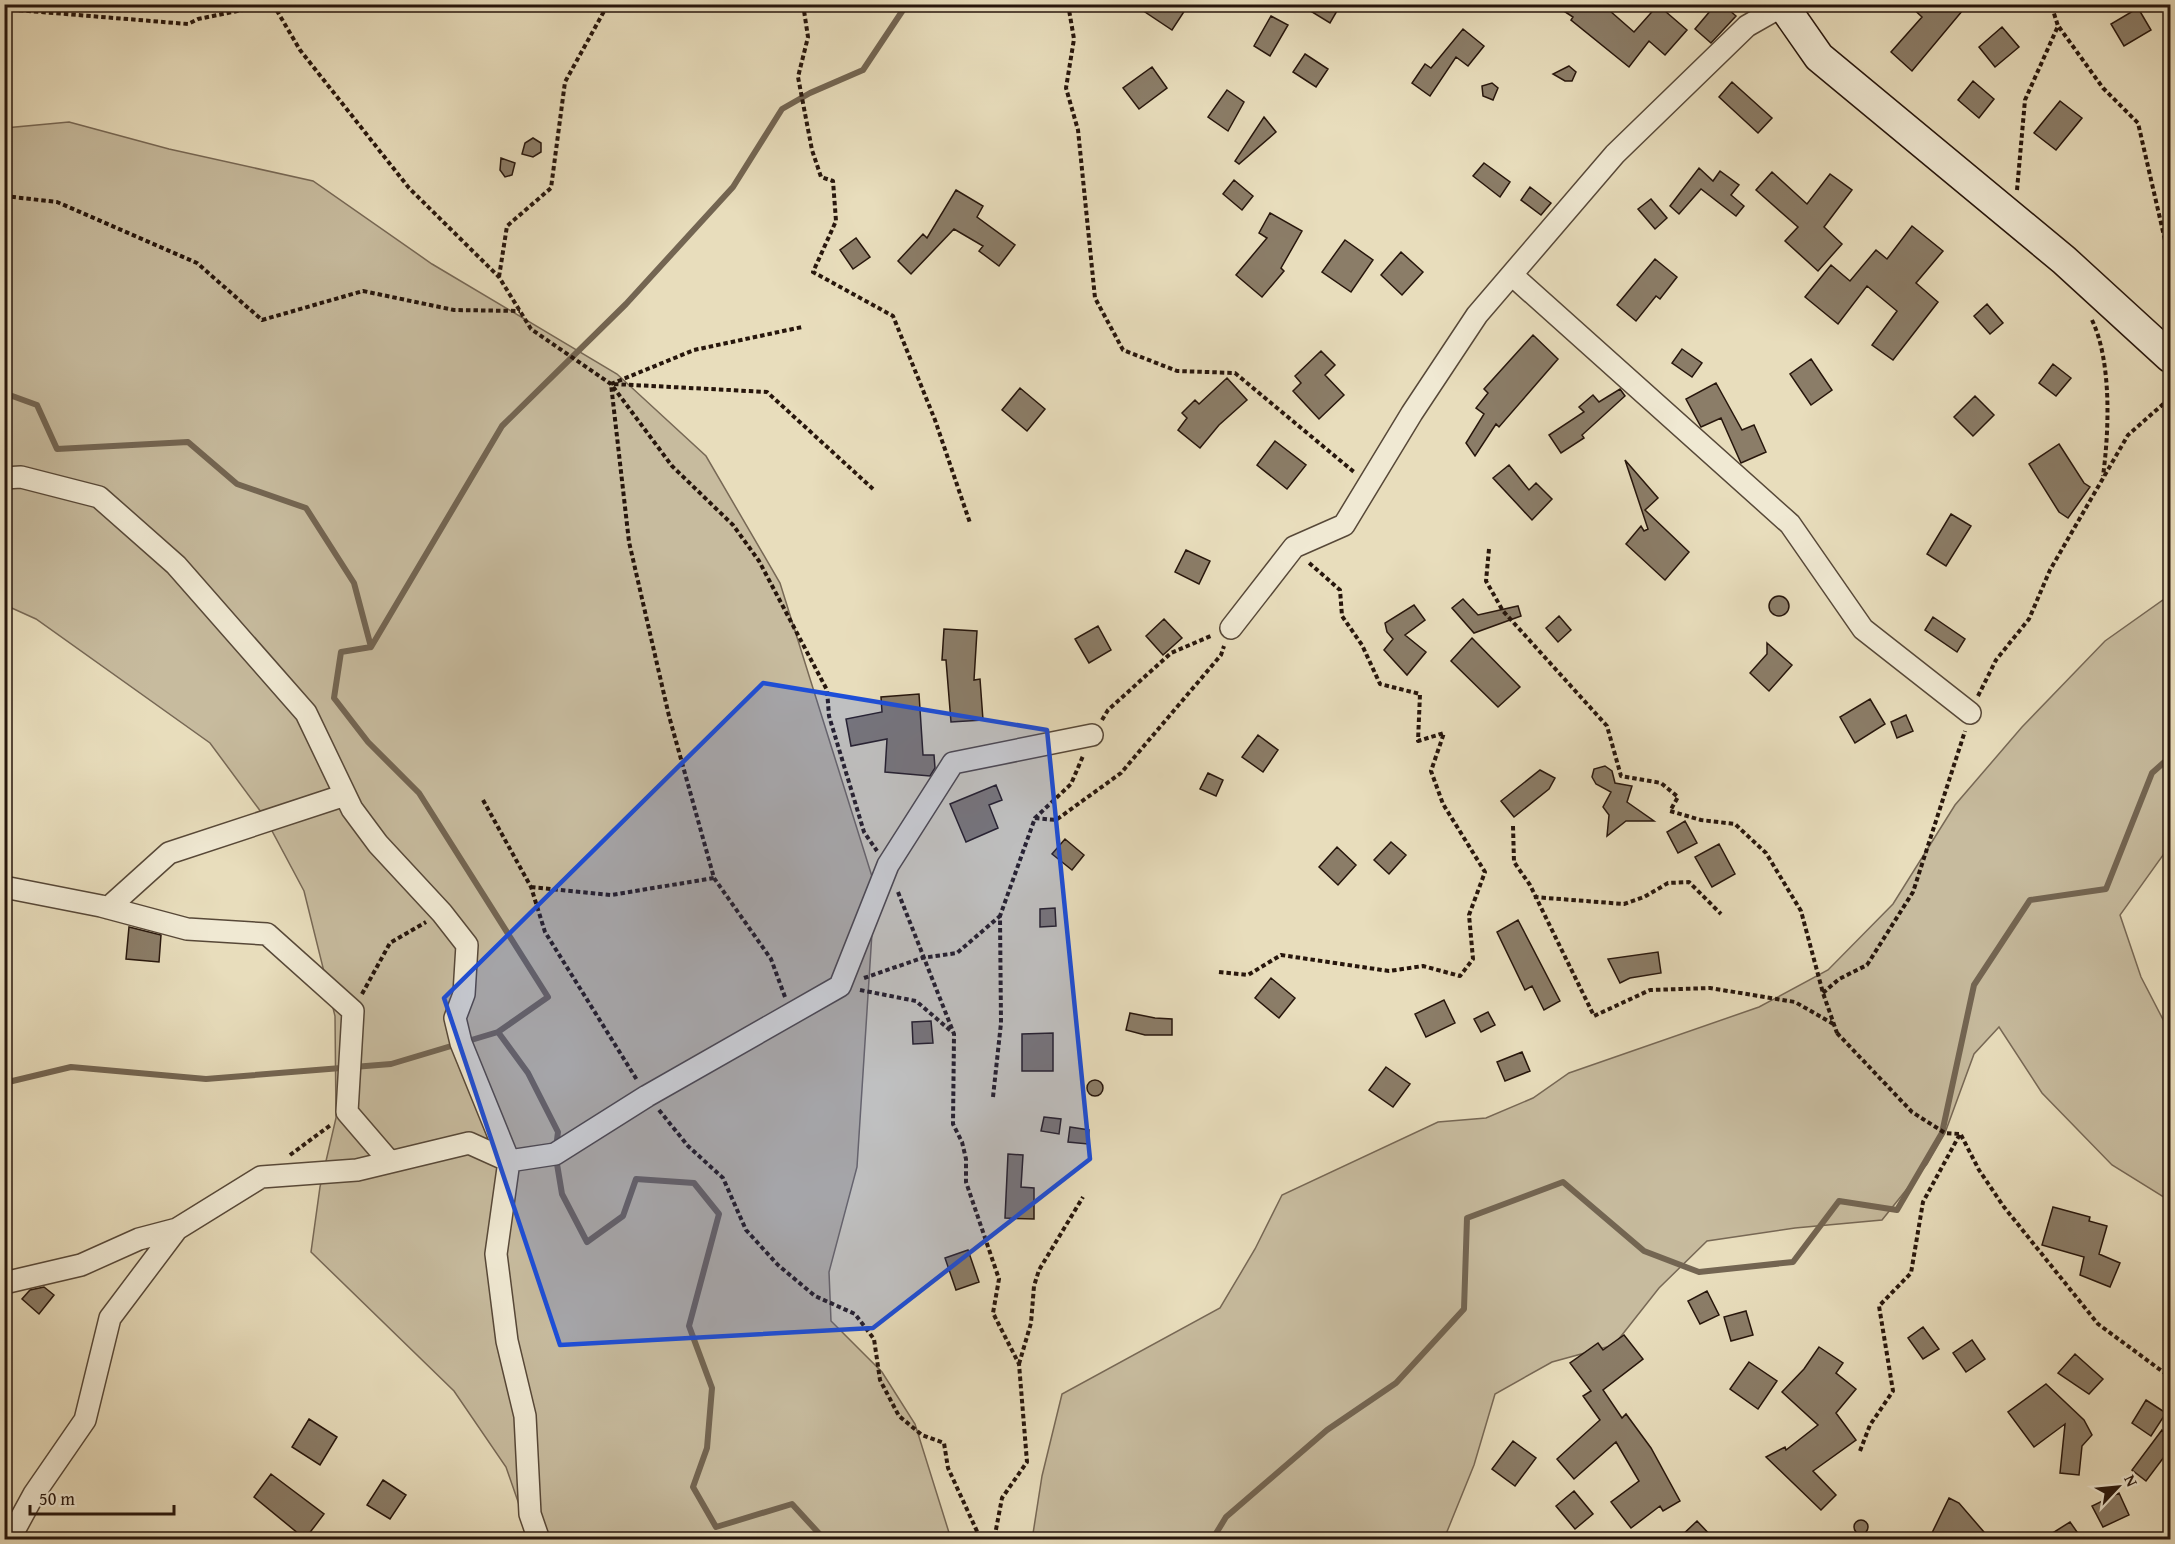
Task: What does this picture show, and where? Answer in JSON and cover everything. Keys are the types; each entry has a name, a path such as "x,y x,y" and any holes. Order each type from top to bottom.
{"street":[{"path":"1231,628 1294,547 1344,525 1368,483 1477,315 1616,154 1747,26 1782,5 1819,57 2064,260 2170,357"},
{"path":"1512,275 1790,524 1863,629 1970,713"},
{"path":"10,481 99,497 176,565 306,713 352,809 378,844 442,913 467,945 464,994 455,1017 461,1043 509,1161 496,1254 507,1341 525,1416 530,1514 539,1539"},
{"path":"4,1283 81,1265 139,1239 177,1229 261,1177 357,1170 470,1143 509,1161 555,1154 647,1096 840,986 888,865 953,763 1092,735"},
{"path":"108,908 169,853 345,795"},
{"path":"4,887 108,908 187,929 267,934 353,1011 347,1113 390,1162"},
{"path":"9,1539 34,1494 85,1420 110,1318 177,1229"}],"path":[{"path":"4,9 188,24 198,19 273,4 300,50 409,188 500,277 531,329 611,384 672,466 733,525 759,561 827,690 829,716 864,832 867,840 888,865 922,958 954,1034 953,1124 962,1142 966,1160 966,1182 999,1279 993,1313 1019,1364"},
{"path":"500,277 507,226 551,188 565,82 608,4"},
{"path":"803,4 808,37 798,76 812,150 821,177 833,181 836,221 813,272 893,316 935,420 970,523"},
{"path":"1068,4 1074,39 1066,88 1078,130 1095,298 1123,350 1178,371 1235,374 1368,483"},
{"path":"2058,26 2103,88 2138,123 2170,262"},
{"path":"4,196 57,202 197,263 261,320 363,291 454,310 520,310"},
{"path":"611,384 694,350 802,327"},
{"path":"611,384 766,392 873,489"},
{"path":"611,384 629,542 669,716 714,878 771,959 792,1013"},
{"path":"1823,993 1839,979 1867,965 1913,892 1970,713 1996,660 2029,619 2050,570 2128,435 2170,398"},
{"path":"1219,972 1248,975 1281,955 1389,971 1423,966 1460,976 1473,960 1469,915 1485,872 1443,804 1431,771 1444,733 1418,741 1420,694 1380,684 1362,645 1342,616 1340,590 1294,547"},
{"path":"1489,549 1486,581 1503,611 1607,726 1621,776 1660,783 1678,797 1670,811 1701,820 1735,824 1766,853 1801,911 1823,993 1837,1033 1912,1112 1945,1133 1960,1134"},
{"path":"993,1097 1001,1023 1000,916 1035,818 1071,784 1092,735 1108,710 1171,653 1231,628"},
{"path":"1035,818 1056,820 1121,773 1221,655 1231,628"},
{"path":"483,800 531,887 545,932 647,1096 688,1146 723,1178 746,1230 777,1265 815,1296 855,1314 874,1339 880,1380 899,1416 922,1435 944,1443 948,1468 981,1539"},
{"path":"1513,826 1514,862 1530,885 1533,897 1594,1016 1650,990 1710,988 1795,1002 1834,1024 1837,1033"},
{"path":"531,887 610,895 714,878"},
{"path":"1533,897 1624,904 1644,897 1668,883 1689,882 1722,914"},
{"path":"353,1011 390,943 442,913"},
{"path":"840,986 922,958 957,953 1000,916"},
{"path":"840,986 916,1001 954,1034"},
{"path":"261,1177 347,1113"},
{"path":"1960,1134 1979,1170 2004,1207 2098,1324 2170,1377"},
{"path":"1860,1451 1870,1425 1893,1391 1880,1306 1911,1273 1923,1202 1960,1134"},
{"path":"994,1539 1002,1498 1027,1462 1019,1364 1031,1323 1034,1286 1039,1270 1083,1197"}],"highlighted area":[{"path":"763,683 1047,730 1090,1159 873,1328 560,1345 444,998"}],"shaded area":[{"path":"69,122 169,149 313,181 432,264 617,374 706,456 780,583 875,886 857,1167 829,1272 831,1321 882,1372 915,1424 951,1539 531,1539 506,1467 454,1391 311,1252 320,1187 336,1118 335,1016 304,891 264,816 210,743 36,619 5,605 5,128"},
{"path":"2170,595 2170,837 2166,851 2120,915 2141,977 2170,1033 2170,1201 2112,1165 2042,1093 1999,1027 1974,1054 1945,1133 1927,1164 1882,1220 1795,1228 1707,1241 1659,1288 1614,1345 1552,1362 1495,1394 1474,1465 1444,1539 1032,1540 1042,1476 1062,1394 1220,1308 1255,1249 1282,1195 1438,1122 1486,1118 1533,1098 1569,1073 1759,1007 1828,970 1893,904 1955,805 2022,727 2105,641"}],"building":[{"path":"1133,4 1189,4 1172,30"},
{"path":"1299,4 1341,4 1330,23"},
{"path":"1553,4 1602,4 1634,32 1658,5 1687,30 1665,55 1649,41 1629,67 1571,20 1573,17"},
{"path":"1716,4 1722,4 1736,16 1711,43 1695,29"},
{"path":"1908,4 1968,4 1912,71 1891,52 1922,17"},
{"path":"2138,8 2151,30 2124,46 2111,24"},
{"path":"1271,16 1288,25 1270,56 1254,46"},
{"path":"2002,27 2019,47 1995,67 1979,47"},
{"path":"1463,29 1484,46 1468,66 1456,57 1430,96 1412,83 1425,64 1431,68"},
{"path":"1305,54 1328,69 1316,87 1293,72"},
{"path":"1569,66 1576,72 1572,81 1565,81 1553,74"},
{"path":"1152,67 1167,88 1139,109 1123,88"},
{"path":"1973,81 1994,99 1979,118 1958,100"},
{"path":"1732,82 1772,118 1758,133 1719,97"},
{"path":"1492,83 1498,88 1493,100 1483,96 1482,86"},
{"path":"1227,90 1244,102 1228,131 1208,117"},
{"path":"2060,101 2082,118 2056,150 2034,133"},
{"path":"1264,117 1276,132 1239,164 1235,161"},
{"path":"533,138 541,143 541,152 533,157 522,154 525,143"},
{"path":"501,158 515,163 512,175 505,177 500,170"},
{"path":"1484,163 1510,182 1500,197 1473,176"},
{"path":"1699,168 1713,181 1720,171 1739,185 1731,195 1744,206 1736,216 1701,189 1679,214 1670,206"},
{"path":"1772,172 1807,204 1830,174 1852,190 1824,227 1842,244 1818,271 1785,241 1798,227 1756,190"},
{"path":"1234,180 1253,196 1242,210 1223,194"},
{"path":"1530,187 1551,203 1541,215 1521,200"},
{"path":"956,190 983,206 977,217 1015,245 999,266 979,251 983,246 954,229 911,274 898,261 923,234 927,238"},
{"path":"1651,199 1667,218 1655,229 1638,209"},
{"path":"1270,213 1302,231 1281,268 1284,271 1262,297 1236,275 1267,238 1259,233"},
{"path":"1912,226 1943,251 1916,283 1938,302 1893,360 1872,345 1897,311 1867,286 1838,324 1805,297 1831,265 1850,281 1876,250 1887,259"},
{"path":"856,238 870,257 853,269 840,250"},
{"path":"1345,240 1373,260 1351,292 1322,272"},
{"path":"1401,252 1423,272 1402,295 1381,275"},
{"path":"1655,259 1677,277 1660,299 1656,296 1636,321 1617,305"},
{"path":"1987,304 2003,323 1990,334 1974,316"},
{"path":"1533,335 1558,359 1499,427 1496,424 1475,456 1466,443 1484,414 1476,408 1488,393 1484,389"},
{"path":"1682,349 1702,363 1692,377 1672,363"},
{"path":"1321,351 1335,365 1325,375 1344,395 1319,419 1293,391 1301,383 1295,376"},
{"path":"1811,359 1832,390 1811,405 1790,374"},
{"path":"2053,364 2071,378 2056,396 2039,383"},
{"path":"1227,378 1247,400 1219,425 1200,448 1178,430 1187,418 1182,413 1195,400 1199,404"},
{"path":"1716,383 1742,430 1754,425 1766,452 1741,463 1721,418 1701,427 1686,399"},
{"path":"1020,388 1045,409 1027,431 1002,410"},
{"path":"1620,389 1625,396 1582,435 1584,438 1561,453 1549,435 1584,412 1579,407 1593,395 1599,402"},
{"path":"1975,396 1994,415 1973,436 1954,417"},
{"path":"1275,441 1306,465 1287,489 1257,465"},
{"path":"2059,444 2084,483 2090,487 2068,518 2059,512 2029,464"},
{"path":"1625,460 1658,498 1645,510 1689,552 1665,580 1626,544 1641,526 1644,531 1648,529"},
{"path":"1509,465 1529,490 1536,483 1552,499 1532,520 1493,478"},
{"path":"1951,514 1971,526 1946,566 1927,554"},
{"path":"1186,550 1210,561 1199,584 1175,572"},
{"path":"1779,596 1786,599 1789,606 1786,613 1779,616 1772,613 1769,606 1772,599"},
{"path":"1463,599 1478,615 1518,606 1521,616 1474,633 1452,608"},
{"path":"1414,605 1425,620 1405,635 1426,652 1407,675 1384,650 1393,639 1387,632 1385,623"},
{"path":"1559,616 1571,630 1558,642 1546,628"},
{"path":"1933,617 1965,639 1957,652 1925,630"},
{"path":"1164,619 1182,638 1163,655 1146,636"},
{"path":"1098,626 1111,650 1089,663 1075,639"},
{"path":"944,629 977,631 974,680 980,679 983,720 951,722 946,660 942,660"},
{"path":"1472,638 1520,687 1498,707 1451,661"},
{"path":"1767,643 1792,665 1769,691 1750,673 1767,654"},
{"path":"919,694 923,755 934,755 935,768 930,776 885,772 887,739 851,746 846,719 882,712 881,697"},
{"path":"1870,699 1885,724 1855,743 1840,717"},
{"path":"1906,715 1913,731 1897,738 1891,722"},
{"path":"1258,735 1278,750 1263,772 1242,757"},
{"path":"1605,766 1612,771 1615,783 1632,786 1627,802 1654,821 1626,821 1607,836 1609,815 1603,807 1611,792 1596,784 1592,777 1594,769"},
{"path":"1540,770 1555,778 1549,789 1514,817 1501,801"},
{"path":"1208,773 1223,780 1216,796 1200,789"},
{"path":"996,785 1002,800 989,805 998,828 966,842 950,804"},
{"path":"1685,821 1697,843 1678,853 1667,832"},
{"path":"1065,839 1084,855 1072,870 1052,854"},
{"path":"1391,842 1406,855 1389,874 1374,860"},
{"path":"1719,844 1735,874 1712,887 1695,857"},
{"path":"1337,847 1356,865 1338,885 1319,867"},
{"path":"1055,908 1056,926 1040,927 1040,909"},
{"path":"1518,920 1560,1001 1544,1010 1532,986 1525,990 1497,932"},
{"path":"129,927 161,935 159,962 126,959"},
{"path":"1658,952 1661,973 1630,978 1620,983 1608,959"},
{"path":"1271,978 1295,998 1279,1018 1255,998"},
{"path":"1444,1000 1455,1023 1426,1037 1415,1014"},
{"path":"1488,1012 1495,1025 1481,1032 1474,1019"},
{"path":"1130,1013 1172,1019 1172,1035 1145,1035 1126,1030"},
{"path":"931,1021 933,1043 913,1044 912,1022"},
{"path":"1053,1033 1053,1071 1022,1071 1022,1034"},
{"path":"1522,1052 1530,1071 1505,1081 1497,1062"},
{"path":"1386,1067 1410,1084 1393,1107 1369,1090"},
{"path":"1095,1080 1103,1088 1095,1096 1087,1088"},
{"path":"1044,1117 1061,1119 1059,1134 1041,1131"},
{"path":"1070,1127 1089,1130 1088,1144 1068,1142"},
{"path":"1008,1154 1023,1155 1021,1187 1034,1188 1034,1219 1005,1218"},
{"path":"2053,1207 2090,1217 2089,1221 2107,1226 2099,1254 2120,1263 2110,1287 2080,1275 2084,1257 2042,1245"},
{"path":"968,1250 979,1282 956,1290 945,1258"},
{"path":"44,1287 54,1295 39,1314 22,1299 30,1290"},
{"path":"1707,1291 1719,1315 1700,1324 1688,1301"},
{"path":"1746,1311 1753,1335 1731,1341 1724,1317"},
{"path":"1923,1327 1939,1349 1923,1359 1908,1338"},
{"path":"1624,1335 1643,1359 1603,1390 1622,1418 1626,1414 1651,1448 1680,1501 1663,1511 1660,1506 1631,1528 1611,1502 1639,1481 1616,1442 1574,1479 1557,1459 1600,1420 1583,1396 1591,1391 1570,1363 1598,1343 1603,1350"},
{"path":"1972,1340 1985,1359 1966,1372 1953,1353"},
{"path":"1819,1347 1843,1363 1836,1373 1856,1389 1836,1413 1856,1440 1813,1471 1836,1495 1821,1510 1766,1457 1785,1447 1786,1450 1818,1425 1782,1392 1804,1369"},
{"path":"2075,1354 2103,1379 2089,1394 2058,1373"},
{"path":"1749,1362 1777,1381 1758,1409 1730,1389"},
{"path":"2046,1384 2084,1420 2092,1435 2082,1446 2079,1475 2060,1473 2065,1424 2034,1447 2008,1412"},
{"path":"2146,1400 2166,1413 2151,1436 2132,1423"},
{"path":"309,1419 337,1437 320,1465 292,1447"},
{"path":"2162,1430 2170,1438 2170,1449 2146,1481 2132,1470"},
{"path":"1513,1441 1536,1458 1515,1486 1492,1469"},
{"path":"271,1474 324,1514 305,1539 254,1497"},
{"path":"383,1480 406,1495 390,1519 367,1505"},
{"path":"1574,1491 1593,1514 1575,1529 1556,1506"},
{"path":"2119,1493 2129,1515 2103,1527 2092,1506"},
{"path":"1949,1498 1959,1503 1990,1539 1929,1539"},
{"path":"1858,1520 1864,1520 1868,1527 1864,1534 1858,1534 1854,1530 1854,1524"},
{"path":"1697,1521 1714,1539 1678,1539"},
{"path":"2070,1522 2082,1539 2043,1539"}],"waterway":[{"path":"371,647 502,426 626,304 733,187 782,109 810,93 863,70 907,4"},
{"path":"4,393 37,405 57,449 188,442 237,484 306,508 354,583 371,647 341,652 334,698 368,742 419,793 548,997 498,1032 528,1073 558,1132 556,1148"},
{"path":"1212,1540 1226,1517 1327,1430 1396,1383 1464,1309 1467,1218 1563,1182 1644,1251 1699,1272 1793,1262 1839,1201 1897,1210 1942,1133 1974,985 2030,900 2106,889 2152,773 2170,757"},
{"path":"4,1083 71,1067 206,1079 391,1064 498,1032"},
{"path":"556,1158 562,1194 587,1242 623,1216 636,1179 694,1183 719,1214 689,1326 712,1388 707,1448 693,1487 716,1527 792,1504 825,1540"}]}
